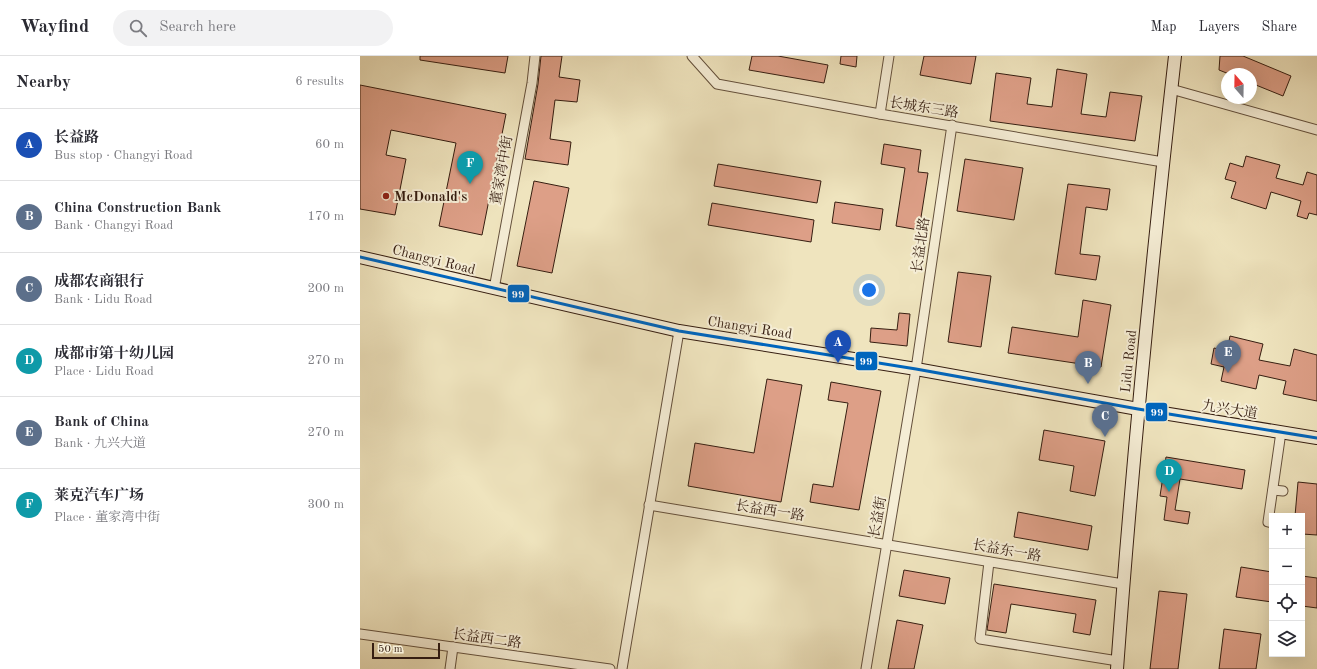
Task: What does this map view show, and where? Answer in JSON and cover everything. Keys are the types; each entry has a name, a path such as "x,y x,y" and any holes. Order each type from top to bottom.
{"main road":[{"name":"Lidu Road","path":"1118,665 1123,584 1138,409 1175,56"},
{"name":"Changyi Road","path":"360,257 679,331 916,369 1138,409"},
{"name":"九兴大道","path":"1138,409 1317,438"}],"street":[{"name":"董家湾中街","path":"494,289 535,56"},
{"name":"长城东三路","path":"692,56 717,84 880,114 1163,162"},
{"path":"880,114 889,56"},
{"path":"1171,89 1317,130"},
{"name":"长益北路","path":"916,369 952,125"},
{"path":"622,669 679,331"},
{"name":"长益街","path":"866,669 916,369"},
{"path":"1269,513 1281,432"},
{"path":"1272,490 1283,491"},
{"name":"长益西一路","path":"649,504 886,544"},
{"name":"长益东一路","path":"886,544 1123,584"},
{"path":"989,562 980,639 1118,665"},
{"name":"长益西二路","path":"360,634 453,647 557,665 610,669"},
{"path":"450,669 453,647"}],"building":[{"path":"420,56 508,56 505,73 420,60"},
{"path":"541,56 562,56 559,77 580,80 577,102 555,100 550,139 571,142 568,165 525,159 538,84"},
{"path":"752,56 778,56 828,65 824,83 749,70"},
{"path":"841,56 857,56 856,67 840,64"},
{"path":"924,56 976,56 971,84 920,75"},
{"path":"1220,56 1243,56 1291,76 1283,96 1257,85 1257,68 1221,68 1221,71 1219,70"},
{"path":"1057,69 1087,74 1081,114 1106,117 1110,92 1142,96 1135,141 990,121 996,73 1031,78 1027,104 1052,107"},
{"path":"360,85 506,114 482,235 439,226 456,143 391,130 386,155 406,159 395,215 360,209"},
{"path":"884,144 921,150 918,172 928,173 919,230 896,226 905,168 881,164"},
{"path":"1246,156 1280,165 1276,178 1303,185 1307,172 1317,175 1317,215 1309,213 1307,219 1297,216 1301,201 1271,192 1266,209 1231,198 1236,182 1225,179 1230,163 1243,167"},
{"path":"965,159 1023,168 1014,220 957,211"},
{"path":"718,164 821,181 817,203 714,186"},
{"path":"534,181 569,188 552,273 517,266"},
{"path":"1068,184 1110,189 1107,210 1086,207 1080,254 1100,256 1096,280 1055,274"},
{"path":"835,202 883,209 880,230 832,223"},
{"path":"712,203 814,220 811,242 708,225"},
{"path":"958,272 991,276 981,347 948,342"},
{"path":"1083,300 1111,305 1101,367 1008,353 1012,327 1078,337"},
{"path":"899,313 910,314 907,346 870,342 871,328 897,330"},
{"path":"1230,336 1263,344 1259,360 1290,366 1294,349 1317,355 1317,401 1283,394 1286,381 1259,375 1256,389 1221,381 1224,367 1211,364 1214,348 1227,351"},
{"path":"767,379 802,385 781,502 688,486 695,443 754,453"},
{"path":"831,382 881,391 859,510 810,502 813,484 833,487 848,403 828,400"},
{"path":"1044,430 1105,441 1095,496 1070,491 1074,466 1039,460"},
{"path":"1166,457 1245,470 1242,489 1180,479 1175,510 1190,512 1188,524 1164,520 1167,497 1160,496"},
{"path":"1298,482 1317,484 1317,535 1305,534 1305,513 1295,513"},
{"path":"1018,512 1092,526 1088,550 1014,537"},
{"path":"1241,567 1269,572 1269,602 1236,597"},
{"path":"904,570 950,578 945,604 899,596"},
{"path":"1305,576 1317,578 1317,608 1305,606"},
{"path":"994,584 1096,600 1090,635 1073,632 1076,614 1011,604 1006,633 987,630"},
{"path":"1159,591 1187,594 1178,669 1150,669"},
{"path":"897,620 923,625 914,669 888,669"},
{"path":"1224,629 1261,634 1256,669 1219,669"}],"transit line":[{"name":"99","path":"360,257 679,331 916,369 1138,409 1317,438"}],"place":[{"name":"莱克汽车广场","path":"470,184"},
{"name":"McDonald's","path":"386,196"},
{"name":"长益路","path":"838,363"},
{"name":"Bank of China","path":"1228,373"},
{"name":"China Construction Bank","path":"1088,384"},
{"name":"成都农商银行","path":"1105,437"},
{"name":"成都市第十幼儿园","path":"1169,492"}]}
